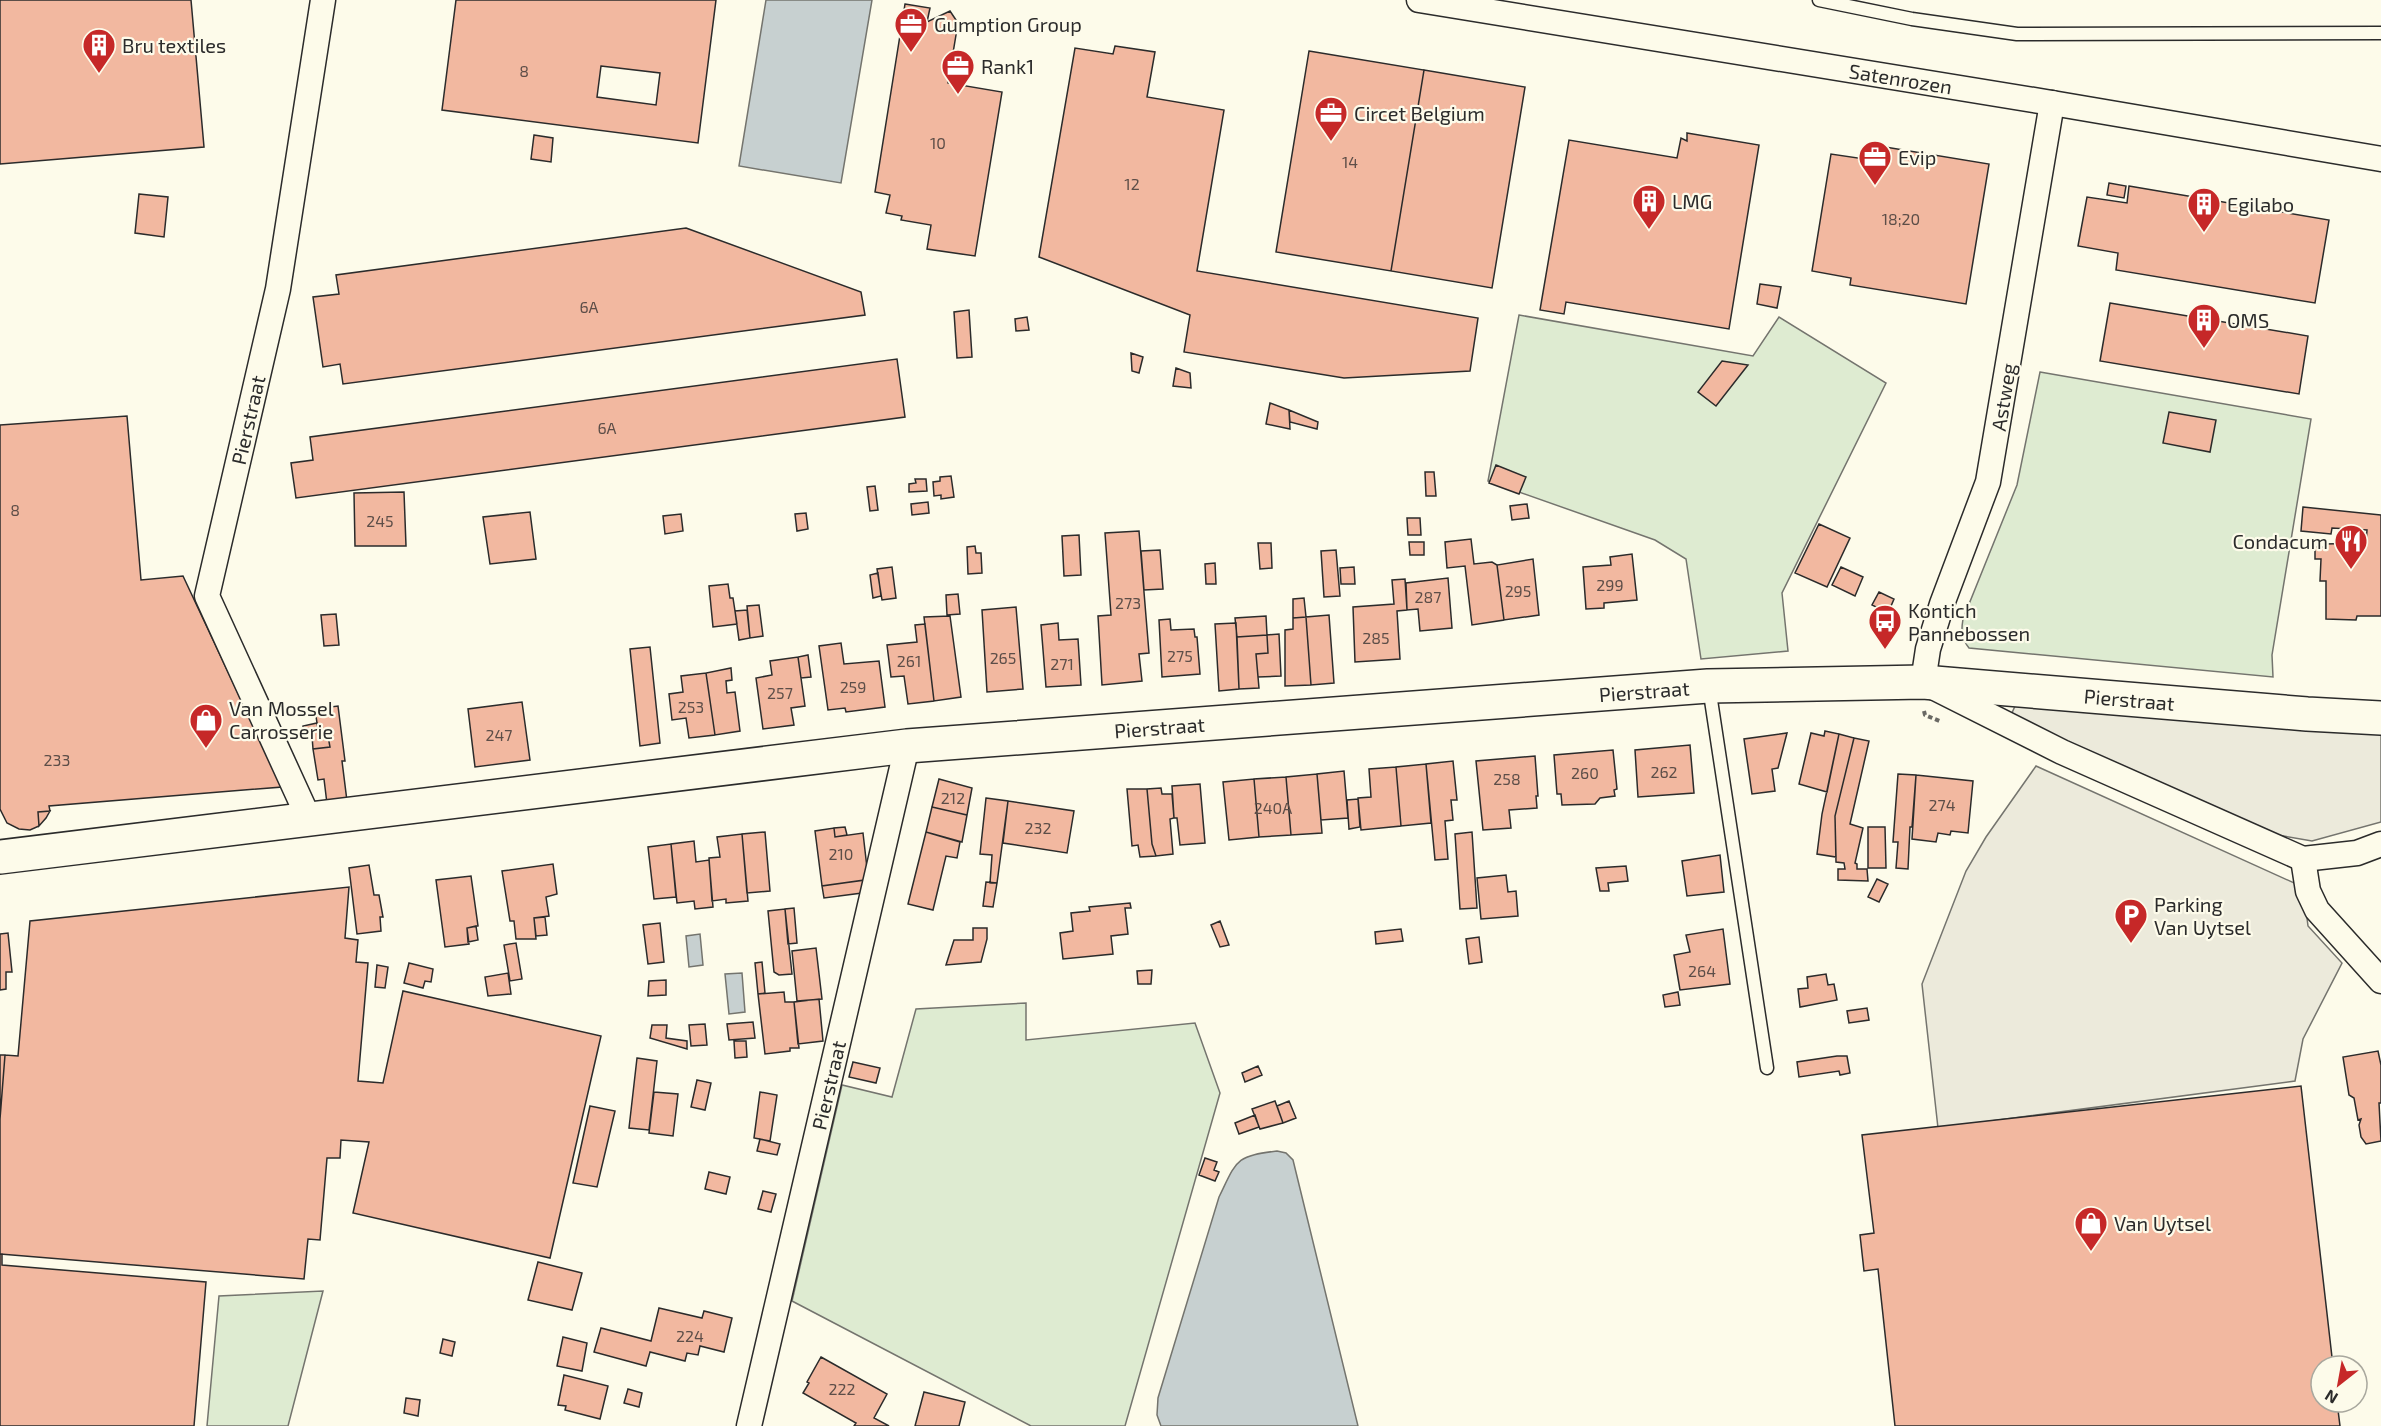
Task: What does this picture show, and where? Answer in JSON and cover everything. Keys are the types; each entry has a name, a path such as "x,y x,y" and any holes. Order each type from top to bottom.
{"street":[{"name":"Pierstraat","path":"309,819 207,596 278,289 323,0"},
{"name":"Satenrozen","path":"1423,0 2381,159"},
{"name":"Astweg","path":"1923,682 1928,649 1942,604 1988,482 2052,103"},
{"name":"Pierstraat","path":"0,857 907,746 1708,686 1923,682 2381,718"},
{"path":"1923,682 2062,752 2303,859 2357,853 2381,844"},
{"name":"Pierstraat","path":"749,1426 907,746"},
{"path":"2303,859 2308,891 2317,910 2381,981"}],"lane":[{"path":"1819,0 1912,19 2017,34 2381,33"},
{"path":"1708,686 1767,1068"}],"green space":[{"path":"1519,315 1753,356 1779,317 1886,383 1782,593 1788,651 1701,659 1686,559 1655,540 1488,481"},
{"path":"2040,372 2311,419 2272,655 2273,677 1969,648 1962,634 1963,619 2017,485"},
{"path":"1026,1003 1026,1040 1195,1023 1220,1093 1125,1426 1031,1426 792,1301 842,1085 892,1097 916,1009"},
{"path":"323,1291 288,1426 207,1426 219,1296"}],"shaded area":[{"path":"766,0 872,0 841,183 739,166"},
{"path":"2016,704 2381,728 2381,822 2312,841 2260,832 2011,715"},
{"name":"Parking Van Uytsel","path":"2036,766 2303,887 2308,926 2342,963 2303,1039 2295,1081 1938,1128 1922,984 1966,871 1986,837"},
{"path":"700,934 703,965 689,967 686,936"},
{"path":"742,973 745,1012 729,1014 725,974"},
{"path":"1277,1151 1286,1153 1293,1160 1358,1426 1161,1426 1157,1415 1158,1398 1219,1197 1239,1162 1253,1155"}],"building":[{"name":"Bru textiles","path":"0,0 191,0 204,147 0,164"},
{"path":"456,0 716,0 698,143 442,110","holes":["601,66 660,73 656,105 597,97"]},
{"path":"905,4 930,8 927,22 950,11 958,23 948,83 1002,92 975,256 927,249 931,225 901,220 902,216 886,213 890,195 875,192"},
{"path":"1115,46 1155,52 1147,97 1224,110 1197,271 1478,318 1470,371 1344,378 1184,352 1190,315 1039,257 1075,48 1113,54"},
{"path":"1309,51 1424,70 1391,271 1276,252"},
{"path":"1424,70 1525,87 1492,288 1391,271"},
{"name":"LMG","path":"1687,133 1759,145 1729,329 1566,302 1564,314 1540,310 1569,140 1677,158 1681,138 1687,141"},
{"path":"534,135 553,138 551,162 531,159"},
{"path":"1873,145 1989,164 1966,304 1850,285 1851,278 1812,271 1831,154 1871,160"},
{"path":"2109,183 2126,186 2124,198 2107,195"},
{"name":"Egilabo","path":"2129,186 2329,220 2315,303 2116,270 2118,253 2078,246 2087,197 2127,203"},
{"path":"139,194 168,197 164,237 135,233"},
{"path":"686,228 861,292 865,315 343,384 340,364 323,367 313,297 339,294 336,275"},
{"path":"1760,284 1781,287 1777,308 1757,304"},
{"name":"OMS","path":"2110,303 2308,336 2299,394 2100,361"},
{"path":"969,310 972,357 957,358 954,312"},
{"path":"1027,317 1029,330 1016,331 1015,319"},
{"path":"1131,353 1143,357 1139,373 1132,371"},
{"path":"897,359 905,417 296,498 291,463 313,460 310,437"},
{"path":"1722,361 1748,365 1716,406 1698,392"},
{"path":"1176,368 1190,373 1191,388 1173,386"},
{"path":"1270,403 1289,410 1290,429 1266,424"},
{"path":"1289,410 1318,422 1317,429 1290,422"},
{"path":"2169,412 2216,420 2210,452 2163,443"},
{"path":"127,416 141,580 183,576 282,787 49,806 50,811 38,812 39,826 30,830 19,829 7,823 0,809 0,425"},
{"path":"1496,465 1526,477 1519,494 1489,483"},
{"path":"1425,472 1434,472 1436,496 1426,496"},
{"path":"951,476 954,497 941,499 941,495 934,496 933,482 940,481 940,477"},
{"path":"915,479 926,479 927,491 909,492 909,484 916,483"},
{"path":"875,486 878,510 870,511 867,487"},
{"path":"404,492 406,546 355,546 354,493"},
{"path":"928,502 929,513 912,515 911,504"},
{"path":"1527,504 1529,518 1512,520 1510,506"},
{"name":"Condacum","path":"2303,507 2381,515 2381,616 2357,616 2356,620 2326,619 2326,581 2320,581 2321,559 2315,559 2315,547 2325,547 2325,544 2366,543 2367,530 2332,528 2331,534 2301,531"},
{"path":"530,512 536,559 490,564 483,517"},
{"path":"806,513 808,529 797,531 795,514"},
{"path":"681,514 683,531 665,534 663,516"},
{"path":"1407,518 1420,518 1421,535 1408,535"},
{"path":"1819,524 1850,538 1827,587 1795,573"},
{"path":"1139,531 1149,653 1139,654 1142,681 1102,685 1098,616 1111,615 1105,533"},
{"path":"1079,535 1081,575 1064,576 1062,536"},
{"path":"1471,539 1474,564 1492,562 1497,565 1504,620 1472,625 1465,566 1447,568 1445,542"},
{"path":"1409,542 1424,542 1424,555 1410,555"},
{"path":"1258,543 1271,543 1272,568 1260,569"},
{"path":"975,546 976,553 981,553 982,573 968,574 967,547"},
{"path":"1160,550 1163,589 1144,590 1141,551"},
{"path":"1336,550 1340,596 1324,597 1321,551"},
{"path":"1632,554 1637,600 1604,603 1604,608 1586,609 1583,567 1611,565 1610,557"},
{"path":"1533,559 1539,615 1504,620 1497,565"},
{"path":"1215,563 1216,584 1206,584 1205,564"},
{"path":"892,567 896,598 882,600 877,569"},
{"path":"1354,567 1355,584 1341,584 1340,568"},
{"path":"1841,567 1863,577 1855,596 1832,585"},
{"path":"878,573 881,596 873,598 870,575"},
{"path":"1448,578 1452,628 1420,631 1418,609 1407,610 1406,583"},
{"path":"1405,579 1407,610 1397,611 1400,659 1355,662 1353,607 1394,604 1392,580"},
{"path":"728,584 730,598 733,598 737,624 713,627 709,586"},
{"path":"1879,592 1894,599 1888,613 1872,605"},
{"path":"958,594 960,614 947,615 946,595"},
{"path":"1304,598 1306,617 1293,618 1293,599"},
{"path":"759,605 763,636 750,638 747,606"},
{"path":"1016,607 1023,689 987,692 982,610"},
{"path":"747,610 750,638 739,640 735,611"},
{"path":"336,614 339,645 324,646 321,615"},
{"path":"1329,615 1334,683 1311,685 1306,617"},
{"path":"950,616 961,697 934,701 924,617"},
{"path":"1266,616 1267,635 1237,637 1235,618"},
{"path":"1306,617 1311,685 1285,686 1285,630 1293,629 1293,618"},
{"path":"1170,619 1171,630 1194,629 1195,637 1197,637 1200,674 1162,677 1159,620"},
{"path":"1058,623 1059,640 1078,639 1081,685 1046,687 1041,625"},
{"path":"1236,623 1239,689 1219,691 1215,624"},
{"path":"925,624 934,701 908,704 904,676 891,677 887,645 917,642 915,625"},
{"path":"1279,634 1281,676 1258,677 1256,654 1268,653 1267,635"},
{"path":"1267,635 1268,653 1256,654 1259,688 1239,689 1237,637"},
{"path":"841,643 844,664 879,661 885,707 846,712 845,708 828,710 819,646"},
{"path":"650,647 660,743 640,746 630,649"},
{"path":"808,655 811,677 801,678 798,657"},
{"path":"798,657 805,706 791,708 794,725 763,729 756,678 772,675 770,661"},
{"path":"731,668 732,680 726,681 727,693 735,692 740,731 715,735 706,673"},
{"path":"706,673 715,735 689,738 686,718 672,720 669,694 683,692 681,676"},
{"path":"522,702 530,760 475,767 468,709"},
{"path":"338,706 348,809 328,812 324,779 318,780 313,749 330,747 328,736 319,737 315,709"},
{"path":"317,723 319,737 328,736 330,747 313,749 312,736 304,737 303,726"},
{"path":"1825,731 1839,734 1827,792 1799,784 1811,733 1824,736"},
{"path":"1787,733 1778,768 1772,769 1775,791 1752,794 1744,739"},
{"path":"1839,734 1854,738 1835,816 1836,857 1817,854 1822,814"},
{"path":"1854,738 1869,741 1850,824 1863,828 1855,863 1857,869 1867,869 1868,881 1838,880 1838,869 1845,869 1844,863 1836,862 1835,816"},
{"path":"1690,745 1694,793 1638,797 1635,750"},
{"path":"1613,750 1617,789 1614,790 1615,796 1600,798 1595,804 1562,805 1561,794 1557,794 1554,755"},
{"path":"1535,756 1537,808 1509,810 1511,828 1483,830 1476,761"},
{"path":"1453,761 1457,800 1451,800 1453,820 1445,821 1448,859 1435,860 1426,764"},
{"path":"1426,764 1431,823 1401,826 1396,767"},
{"path":"1396,767 1401,826 1361,830 1358,798 1371,797 1369,769"},
{"path":"1344,771 1348,818 1321,820 1317,774"},
{"path":"1317,774 1322,833 1291,835 1286,777"},
{"path":"1898,774 1916,775 1908,869 1896,868 1898,842 1893,842"},
{"path":"1916,775 1973,781 1968,833 1951,831 1950,835 1938,833 1936,842 1912,839"},
{"path":"1286,777 1291,835 1259,837 1254,779"},
{"path":"939,779 972,788 967,815 932,807"},
{"path":"1254,779 1259,837 1229,840 1223,782"},
{"path":"1200,784 1205,843 1180,845 1177,818 1174,818 1172,786"},
{"path":"1161,788 1162,794 1172,794 1174,818 1170,819 1173,854 1156,856 1152,844 1147,789"},
{"path":"1127,789 1147,789 1152,844 1156,856 1140,857 1138,845 1132,846"},
{"path":"986,798 1008,801 997,883 990,883 992,855 980,854"},
{"path":"1358,799 1360,827 1349,829 1347,800"},
{"path":"1008,801 1074,811 1067,853 1003,843"},
{"path":"932,807 967,815 962,842 926,832"},
{"path":"50,811 46,818 39,826 38,812"},
{"path":"845,827 847,835 835,837 834,828"},
{"path":"1868,827 1885,827 1886,868 1868,868"},
{"path":"834,828 835,837 863,833 867,868 865,880 822,886 815,831"},
{"path":"765,832 770,891 747,893 742,834"},
{"path":"926,832 960,842 957,858 946,856 933,910 908,904"},
{"path":"1472,832 1477,908 1460,909 1455,834"},
{"path":"742,834 748,901 726,903 726,899 712,901 709,858 720,857 717,837"},
{"path":"694,841 696,862 709,860 713,907 695,909 694,901 677,903 671,844"},
{"path":"671,844 676,897 654,899 648,847"},
{"path":"1720,855 1724,892 1687,896 1682,861"},
{"path":"553,864 557,894 546,897 549,916 534,918 536,939 516,939 514,921 510,921 502,871"},
{"path":"369,865 374,895 379,895 383,917 380,917 381,931 357,934 349,868"},
{"path":"1626,866 1628,881 1608,883 1609,891 1600,891 1596,868"},
{"path":"1506,875 1508,892 1516,891 1518,916 1481,919 1477,878"},
{"path":"471,876 478,926 467,928 469,944 445,947 436,880"},
{"path":"1877,879 1888,884 1879,902 1868,897"},
{"path":"865,880 862,893 824,898 822,886"},
{"path":"986,882 997,883 993,907 983,906"},
{"path":"349,887 345,938 358,940 356,962 368,963 358,1081 383,1083 403,991 601,1036 550,1258 353,1213 369,1142 341,1140 340,1158 327,1158 320,1240 308,1239 304,1279 0,1254 0,1119 5,1055 18,1056 30,921"},
{"path":"1130,903 1131,908 1125,908 1128,934 1111,936 1113,954 1063,959 1060,933 1073,931 1071,913 1090,911 1089,907"},
{"path":"794,908 797,943 788,944 785,909"},
{"path":"785,909 792,974 779,975 774,972 768,911"},
{"path":"545,917 547,935 536,936 534,918"},
{"path":"1220,921 1229,945 1220,947 1211,925"},
{"path":"660,923 664,962 648,964 643,925"},
{"path":"476,926 478,940 468,942 467,928"},
{"path":"973,928 987,928 987,939 981,962 946,965 954,940 973,940"},
{"path":"1401,929 1403,941 1376,944 1375,932"},
{"path":"1723,929 1730,984 1680,990 1674,955 1690,952 1686,935"},
{"path":"8,933 12,972 6,972 6,989 0,990 0,934"},
{"path":"1479,937 1482,962 1469,964 1466,939"},
{"path":"516,943 522,979 510,981 504,945"},
{"path":"816,948 822,999 797,1001 792,951"},
{"path":"762,962 765,993 758,994 755,963"},
{"path":"409,963 433,969 431,982 425,981 423,988 404,983"},
{"path":"377,965 388,967 385,988 375,987"},
{"path":"1152,970 1151,984 1138,984 1137,971"},
{"path":"508,973 511,994 488,996 485,977"},
{"path":"1826,974 1828,985 1834,984 1837,1000 1800,1007 1798,989 1808,988 1807,977"},
{"path":"666,980 666,995 648,996 649,981"},
{"path":"784,992 785,1002 794,1002 799,1048 765,1054 758,994"},
{"path":"1678,992 1680,1005 1665,1007 1663,995"},
{"path":"819,999 823,1041 798,1044 794,1002"},
{"path":"1867,1008 1869,1020 1849,1023 1847,1011"},
{"path":"753,1022 755,1038 729,1040 727,1024"},
{"path":"705,1024 707,1045 691,1046 689,1025"},
{"path":"652,1025 667,1025 666,1038 687,1041 687,1049 650,1038"},
{"path":"734,1041 746,1041 747,1057 735,1058"},
{"path":"2378,1051 2381,1065 2381,1103 2379,1103 2381,1141 2366,1144 2361,1137 2359,1125 2361,1119 2358,1120 2354,1098 2349,1095 2343,1057"},
{"path":"0,1055 5,1055 0,1119"},
{"path":"1847,1056 1850,1073 1840,1075 1839,1071 1799,1077 1797,1062"},
{"path":"637,1058 657,1061 649,1130 629,1128"},
{"path":"853,1062 880,1068 876,1083 849,1077"},
{"path":"1258,1066 1262,1075 1245,1082 1242,1073"},
{"path":"697,1080 711,1083 705,1110 691,1107"},
{"name":"Van Uytsel","path":"2301,1086 2332,1354 2309,1354 2309,1414 2338,1414 2340,1426 1895,1426 1878,1269 1864,1271 1860,1235 1874,1233 1862,1135"},
{"path":"654,1092 678,1094 673,1136 649,1133"},
{"path":"760,1092 777,1095 770,1141 754,1138"},
{"path":"1275,1101 1283,1123 1260,1129 1252,1109"},
{"path":"1289,1101 1296,1118 1283,1123 1277,1106"},
{"path":"590,1106 615,1111 597,1187 573,1183"},
{"path":"1255,1115 1259,1127 1239,1134 1235,1123"},
{"path":"760,1139 780,1144 777,1155 757,1151"},
{"path":"1205,1158 1217,1162 1214,1170 1219,1172 1215,1181 1199,1175"},
{"path":"709,1172 730,1177 726,1194 705,1189"},
{"path":"763,1191 776,1194 771,1212 758,1209"},
{"path":"0,1254 2,1254 2,1265 206,1282 194,1426 0,1426"},
{"path":"538,1262 582,1273 572,1310 528,1300"},
{"path":"659,1308 702,1318 704,1311 732,1318 724,1352 700,1346 698,1355 687,1353 685,1361 650,1352 646,1366 594,1352 601,1328 651,1341"},
{"path":"563,1337 587,1343 582,1371 557,1366"},
{"path":"443,1339 455,1342 452,1356 440,1353"},
{"path":"821,1357 887,1394 874,1418 889,1426 854,1426 856,1423 803,1393"},
{"path":"564,1375 608,1386 600,1419 565,1410 566,1406 558,1405"},
{"path":"628,1389 642,1393 639,1407 624,1403"},
{"path":"924,1392 965,1402 959,1426 915,1426"},
{"path":"406,1398 420,1400 418,1416 404,1413"}],"place":[{"name":"Gumption Group","path":"911,53"},
{"name":"Bru textiles","path":"99,74"},
{"name":"Rank1","path":"958,95"},
{"name":"Circet Belgium","path":"1331,142"},
{"name":"Evip","path":"1875,186"},
{"name":"LMG","path":"1649,230"},
{"name":"Egilabo","path":"2204,233"},
{"name":"OMS","path":"2204,349"},
{"name":"Condacum","path":"2351,570"},
{"name":"Kontich Pannebossen","path":"1885,650"},
{"name":"Van Mossel Carrosserie","path":"206,749"},
{"name":"Parking Van Uytsel","path":"2131,944"},
{"name":"Van Uytsel","path":"2091,1252"}]}
